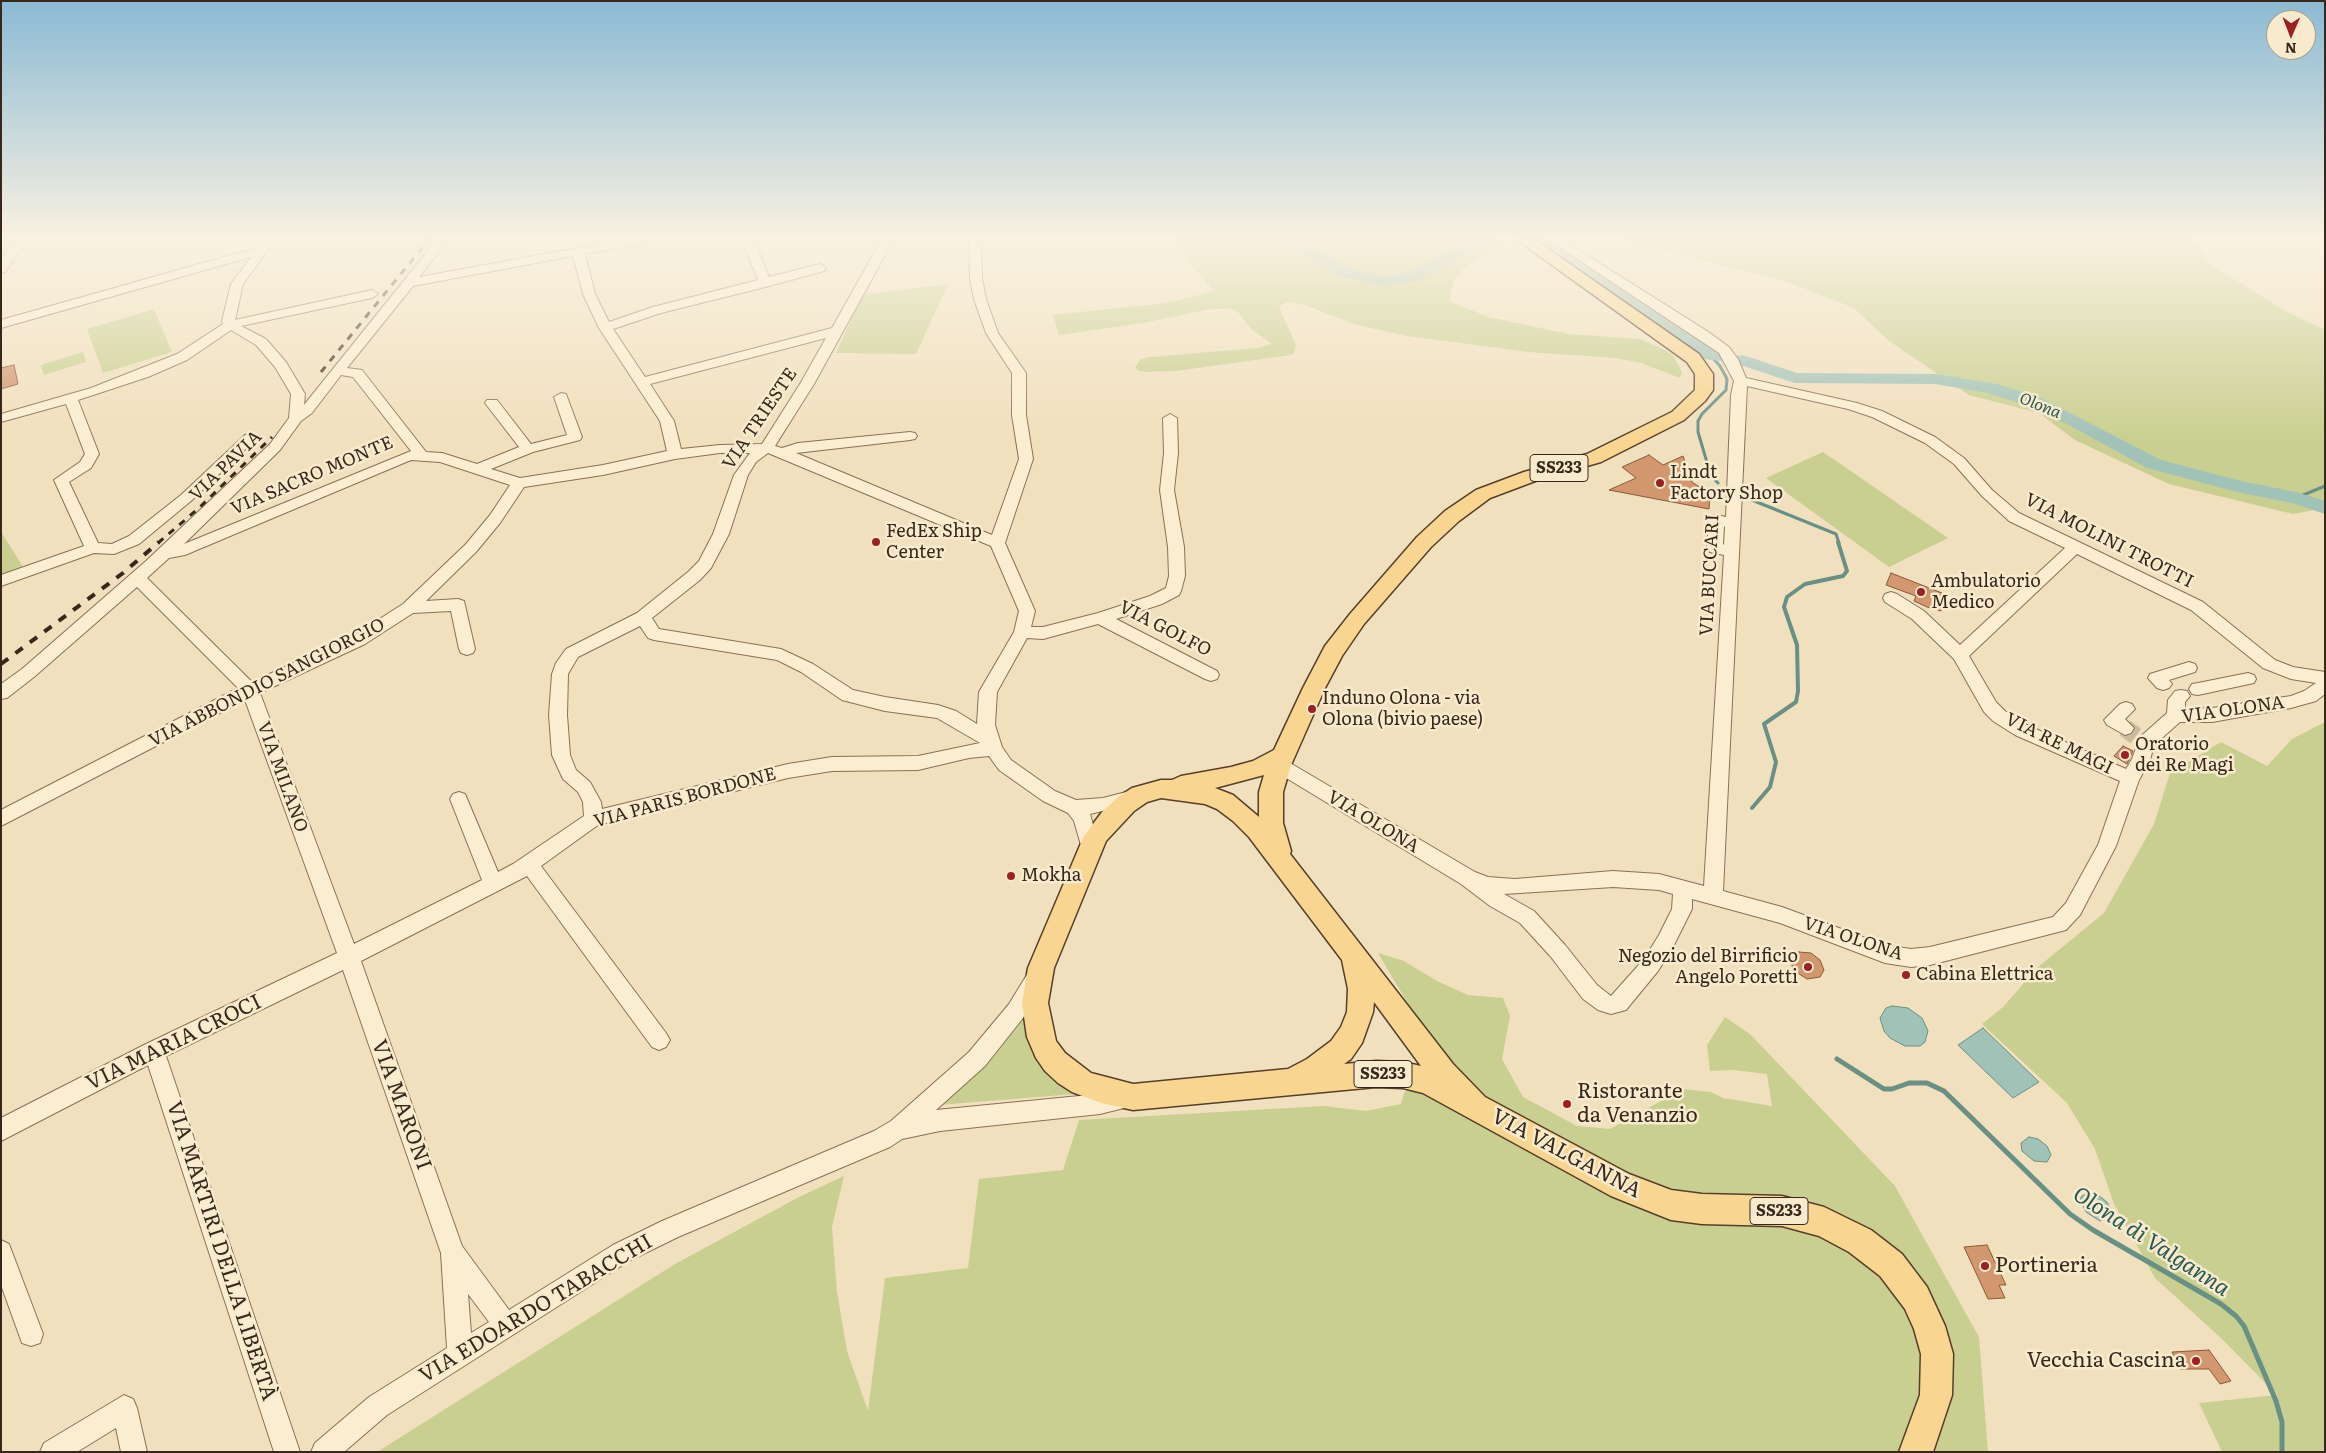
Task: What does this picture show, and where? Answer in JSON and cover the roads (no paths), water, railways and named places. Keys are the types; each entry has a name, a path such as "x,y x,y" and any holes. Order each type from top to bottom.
{"main road":[{"name":"SS233","path":"1474,1105 1443,1073 1282,862 1271,823 1271,792 1282,760 1333,652 1357,620 1424,542 1452,516 1483,494 1518,481 1594,458 1643,434 1678,416 1704,390 1704,374 1700,366 1689,355 1618,305"},
{"name":"SS233","path":"1282,760 1231,776 1150,792 1126,804 1110,819 1090,846 1041,968 1035,1003 1041,1037 1055,1062 1068,1074 1082,1083 1133,1097 1376,1074 1403,1074 1428,1081 1474,1105"},
{"path":"1150,792 1188,791 1225,802 1252,824 1282,862"},
{"path":"1285,1082 1317,1068 1341,1050 1352,1034 1360,1012 1361,989 1353,954"},
{"name":"VIA VALGANNA","path":"1474,1105 1620,1186 1671,1205 1702,1209 1782,1211 1824,1222 1860,1241 1891,1264 1916,1298 1929,1326 1937,1354 1936,1395 1916,1452"}],"street":[{"path":"1,324 69,305"},
{"path":"232,305 228,321 235,328 261,342 280,365 298,394 296,418"},
{"path":"1,418 115,385 170,362 235,328 328,305"},
{"name":"VIA PAVIA","path":"1,693 28,673 165,553 275,447 296,418 307,410 390,305"},
{"path":"594,305 605,327 668,421 675,454"},
{"path":"605,327 678,305"},
{"name":"VIA TRIESTE","path":"593,819 592,802 584,788 569,774 561,756 558,715 560,674 564,663 572,653 643,617 706,564 721,534 741,475 752,459 766,448 807,384 851,305"},
{"path":"982,305 992,333 1019,373 1019,415 1026,460 997,543 1027,611 1022,632 988,692 986,725 992,745 1005,765 1024,780 1049,796 1075,808 1102,805 1150,792"},
{"path":"1656,305 1724,350 1731,359 1741,382"},
{"path":"642,382 837,330"},
{"path":"338,371 357,373 419,452 418,454"},
{"name":"VIA BUCCARI","path":"1712,896 1733,523 1738,395 1741,382"},
{"name":"VIA MOLINI TROTTI","path":"1741,382 1852,406 1877,414 1915,432 1953,455 1987,493 2014,517 2197,606 2259,673 2291,673 2325,678"},
{"path":"476,470 528,449 575,436 561,397"},
{"path":"71,399 92,454 86,465 61,480 93,548"},
{"path":"492,403 528,449"},
{"path":"1022,632 1043,632 1100,618 1156,600 1173,591 1177,576 1176,547 1167,490 1171,453 1170,418"},
{"path":"783,453 798,448 910,436"},
{"path":"1,581 93,548 114,549 134,540 192,492 250,438"},
{"name":"VIA SACRO MONTE","path":"165,553 180,551 387,463 418,454 442,458 519,483 603,470 675,454 720,448 766,448 783,453 997,543"},
{"name":"VIA ABBONDIO SANGIORGIO","path":"1,819 250,690 359,640 409,608 471,548 495,519 519,483"},
{"path":"1960,655 2075,547"},
{"name":"VIA MILANO","path":"137,578 230,668 250,690 349,957"},
{"name":"VIA RE MAGI","path":"1891,598 1918,615 1960,655 1990,707 1999,716 2021,730 2101,758 2130,778"},
{"path":"409,608 458,605 467,649"},
{"path":"643,617 654,634 781,655 807,668 848,695 950,716 992,745"},
{"name":"VIA GOLFO","path":"1100,618 1211,676"},
{"path":"2198,689 2259,673"},
{"path":"2171,682 2176,716"},
{"name":"VIA OLONA","path":"1468,878 1488,885 1515,887 1635,879 1683,888 1782,915 1885,954 1910,958 1930,956 2059,924 2073,909 2107,846 2130,778 2141,760 2136,735 2176,716 2212,715 2291,702 2310,696 2325,685"},
{"path":"2126,709 2113,720 2136,735"},
{"name":"VIA PARIS BORDONE","path":"349,957 529,864 593,819 750,779 832,764 918,763 992,745"},
{"name":"VIA OLONA","path":"1282,760 1444,865 1468,878 1497,900 1527,917 1558,951 1590,992 1611,1005 1619,1002 1632,989 1651,965 1666,941 1682,908 1683,888"},
{"path":"459,799 493,883"},
{"path":"1075,808 1083,820 1090,846"},
{"path":"529,864 659,1040"},
{"name":"VIA MARIA CROCI","path":"1,1130 154,1051 349,957"},
{"name":"VIA MARONI","path":"349,957 453,1253 460,1353"},
{"name":"VIA EDOARDO TABACCHI","path":"324,1452 378,1406 621,1253 670,1229 882,1139 899,1129 977,1059 1016,1011 1041,968"},
{"name":"VIA MARTIRI DELLA LIBERTÀ","path":"154,1051 287,1452"},
{"name":"VIA EDOARDO TABACCHI","path":"899,1129 940,1120 1100,1104 1133,1097"},
{"path":"1,1252 31,1334"},
{"name":"VIA MARONI","path":"453,1253 506,1326"},
{"path":"53,1452 124,1408 134,1452"}],"water":[{"path":"1892,1006 1908,1008 1922,1018 1928,1031 1925,1042 1920,1046 1905,1046 1890,1038 1884,1031 1880,1018 1886,1008"},
{"path":"1983,1028 2039,1082 2013,1098 1958,1045"},
{"path":"2029,1137 2038,1139 2047,1146 2051,1155 2047,1162 2034,1161 2022,1151 2021,1143"},
{"path":"2089,1193 2098,1195 2107,1202 2112,1212 2108,1219 2100,1221 2086,1212 2080,1199"}],"waterway":[{"name":"Olona","path":"1638,305 1710,355 1720,356"},
{"name":"Olona di Valganna","path":"1710,355 1720,366 1727,379 1726,390 1702,414 1698,421 1698,432 1711,476 1718,483"},
{"name":"Olona","path":"1743,360 1795,378 1935,379 1991,388 2035,402 2075,421 2103,438 2154,464 2241,487 2296,498 2325,508"},
{"path":"2296,498 2325,486"},
{"name":"Olona di Valganna","path":"1742,496 1836,534 1839,543"},
{"name":"Olona di Valganna","path":"1752,808 1770,787 1776,762 1764,724 1796,702 1798,691 1797,645 1784,607 1787,597 1805,584 1843,576 1847,571 1838,542"},
{"name":"Olona di Valganna","path":"1837,1059 1884,1089 1892,1089 1909,1083 1927,1083 1944,1091 2070,1214 2093,1230 2221,1304 2236,1316 2244,1326 2276,1401 2282,1422 2282,1452"}],"tunnel":[{"path":"2125,728 2136,736"}],"railway":[{"path":"321,372 376,305"},
{"path":"158,543 199,508 272,437"},
{"path":"1,664 123,573 159,542"}],"place":[{"name":"Lindt Factory Shop","path":"1660,483"},
{"name":"FedEx Ship Center","path":"876,542"},
{"name":"Ambulatorio Medico","path":"1921,592"},
{"name":"Induno Olona - via Olona (bivio paese)","path":"1312,709"},
{"name":"Oratorio dei Re Magi","path":"2125,755"},
{"name":"Mokha","path":"1011,876"},
{"name":"Negozio del Birrificio Angelo Poretti","path":"1808,967"},
{"name":"Cabina Elettrica","path":"1906,975"},
{"name":"Ristorante da Venanzio","path":"1567,1104"},
{"name":"Portineria","path":"1985,1266"},
{"name":"Vecchia Cascina","path":"2196,1361"}]}
